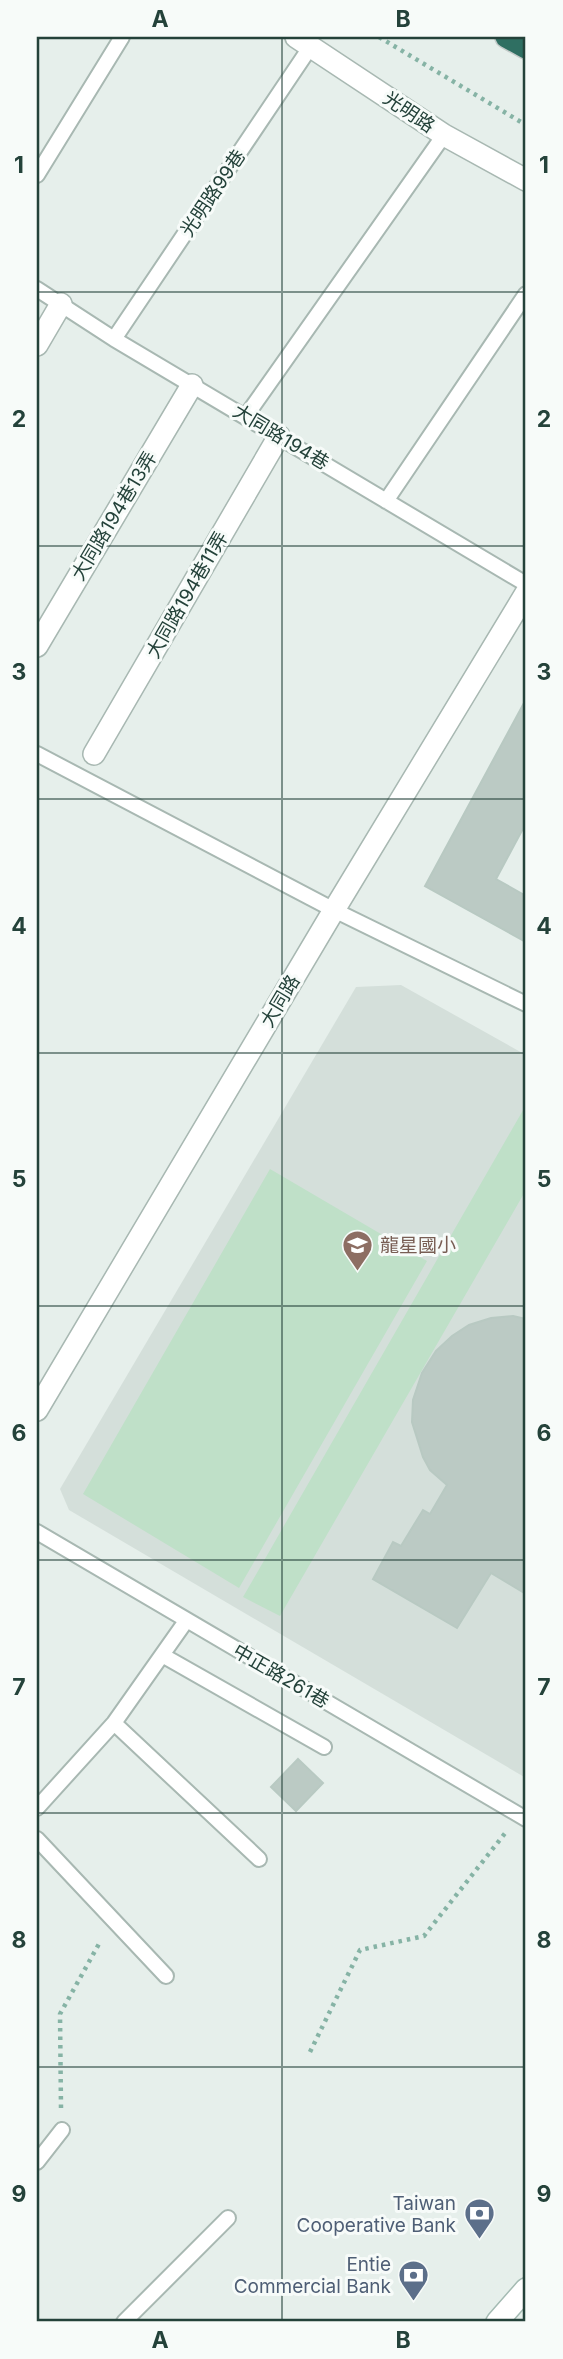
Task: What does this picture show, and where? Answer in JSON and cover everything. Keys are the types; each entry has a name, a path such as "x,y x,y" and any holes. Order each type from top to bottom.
{"highway":[{"path":"506,37 526,48"}],"street":[{"name":"光明路","path":"303,42 444,135 526,180"},
{"path":"37,345 61,304"},
{"name":"大同路194巷13弄","path":"37,646 192,385"},
{"name":"大同路194巷11弄","path":"94,754 279,436"},
{"name":"大同路","path":"37,1410 526,593"},
{"path":"497,2322 526,2289"}],"lane":[{"path":"37,176 122,37"},
{"name":"光明路99巷","path":"114,339 303,42"},
{"path":"246,416 444,135"},
{"name":"大同路194巷","path":"37,289 114,339 526,584"},
{"path":"386,501 526,294"},
{"path":"37,754 334,911 526,1004"},
{"name":"中正路261巷","path":"37,1532 523,1817"},
{"path":"37,1808 114,1723 186,1621"},
{"path":"162,1655 324,1747"},
{"path":"114,1723 259,1859"},
{"path":"37,1839 166,1976"},
{"path":"37,2162 62,2130"},
{"path":"124,2322 228,2218"}],"path":[{"path":"379,37 526,125"},
{"path":"310,2052 360,1950 424,1936 523,1817"},
{"path":"62,2130 60,2014 113,1918"}],"shaded area":[{"name":"龍星國小","path":"401,985 526,1055 526,1778 69,1510 60,1489 356,987"}],"green space":[{"path":"526,1105 526,1190 280,1616 243,1597"},
{"path":"270,1169 427,1261 239,1588 83,1494"}],"building":[{"path":"524,703 526,823 496,879 526,896 526,942 425,886"},
{"path":"513,1316 526,1319 526,1594 491,1573 457,1628 373,1579 393,1542 401,1546 423,1510 430,1514 447,1485 430,1470 412,1422 413,1400 422,1373 436,1351 469,1325 491,1318"},
{"path":"298,1759 323,1783 296,1811 271,1787"}],"place":[{"name":"龍星國小","path":"357,1272"},
{"name":"Taiwan Cooperative Bank","path":"479,2241"},
{"name":"Entie Commercial Bank","path":"414,2302"}]}
